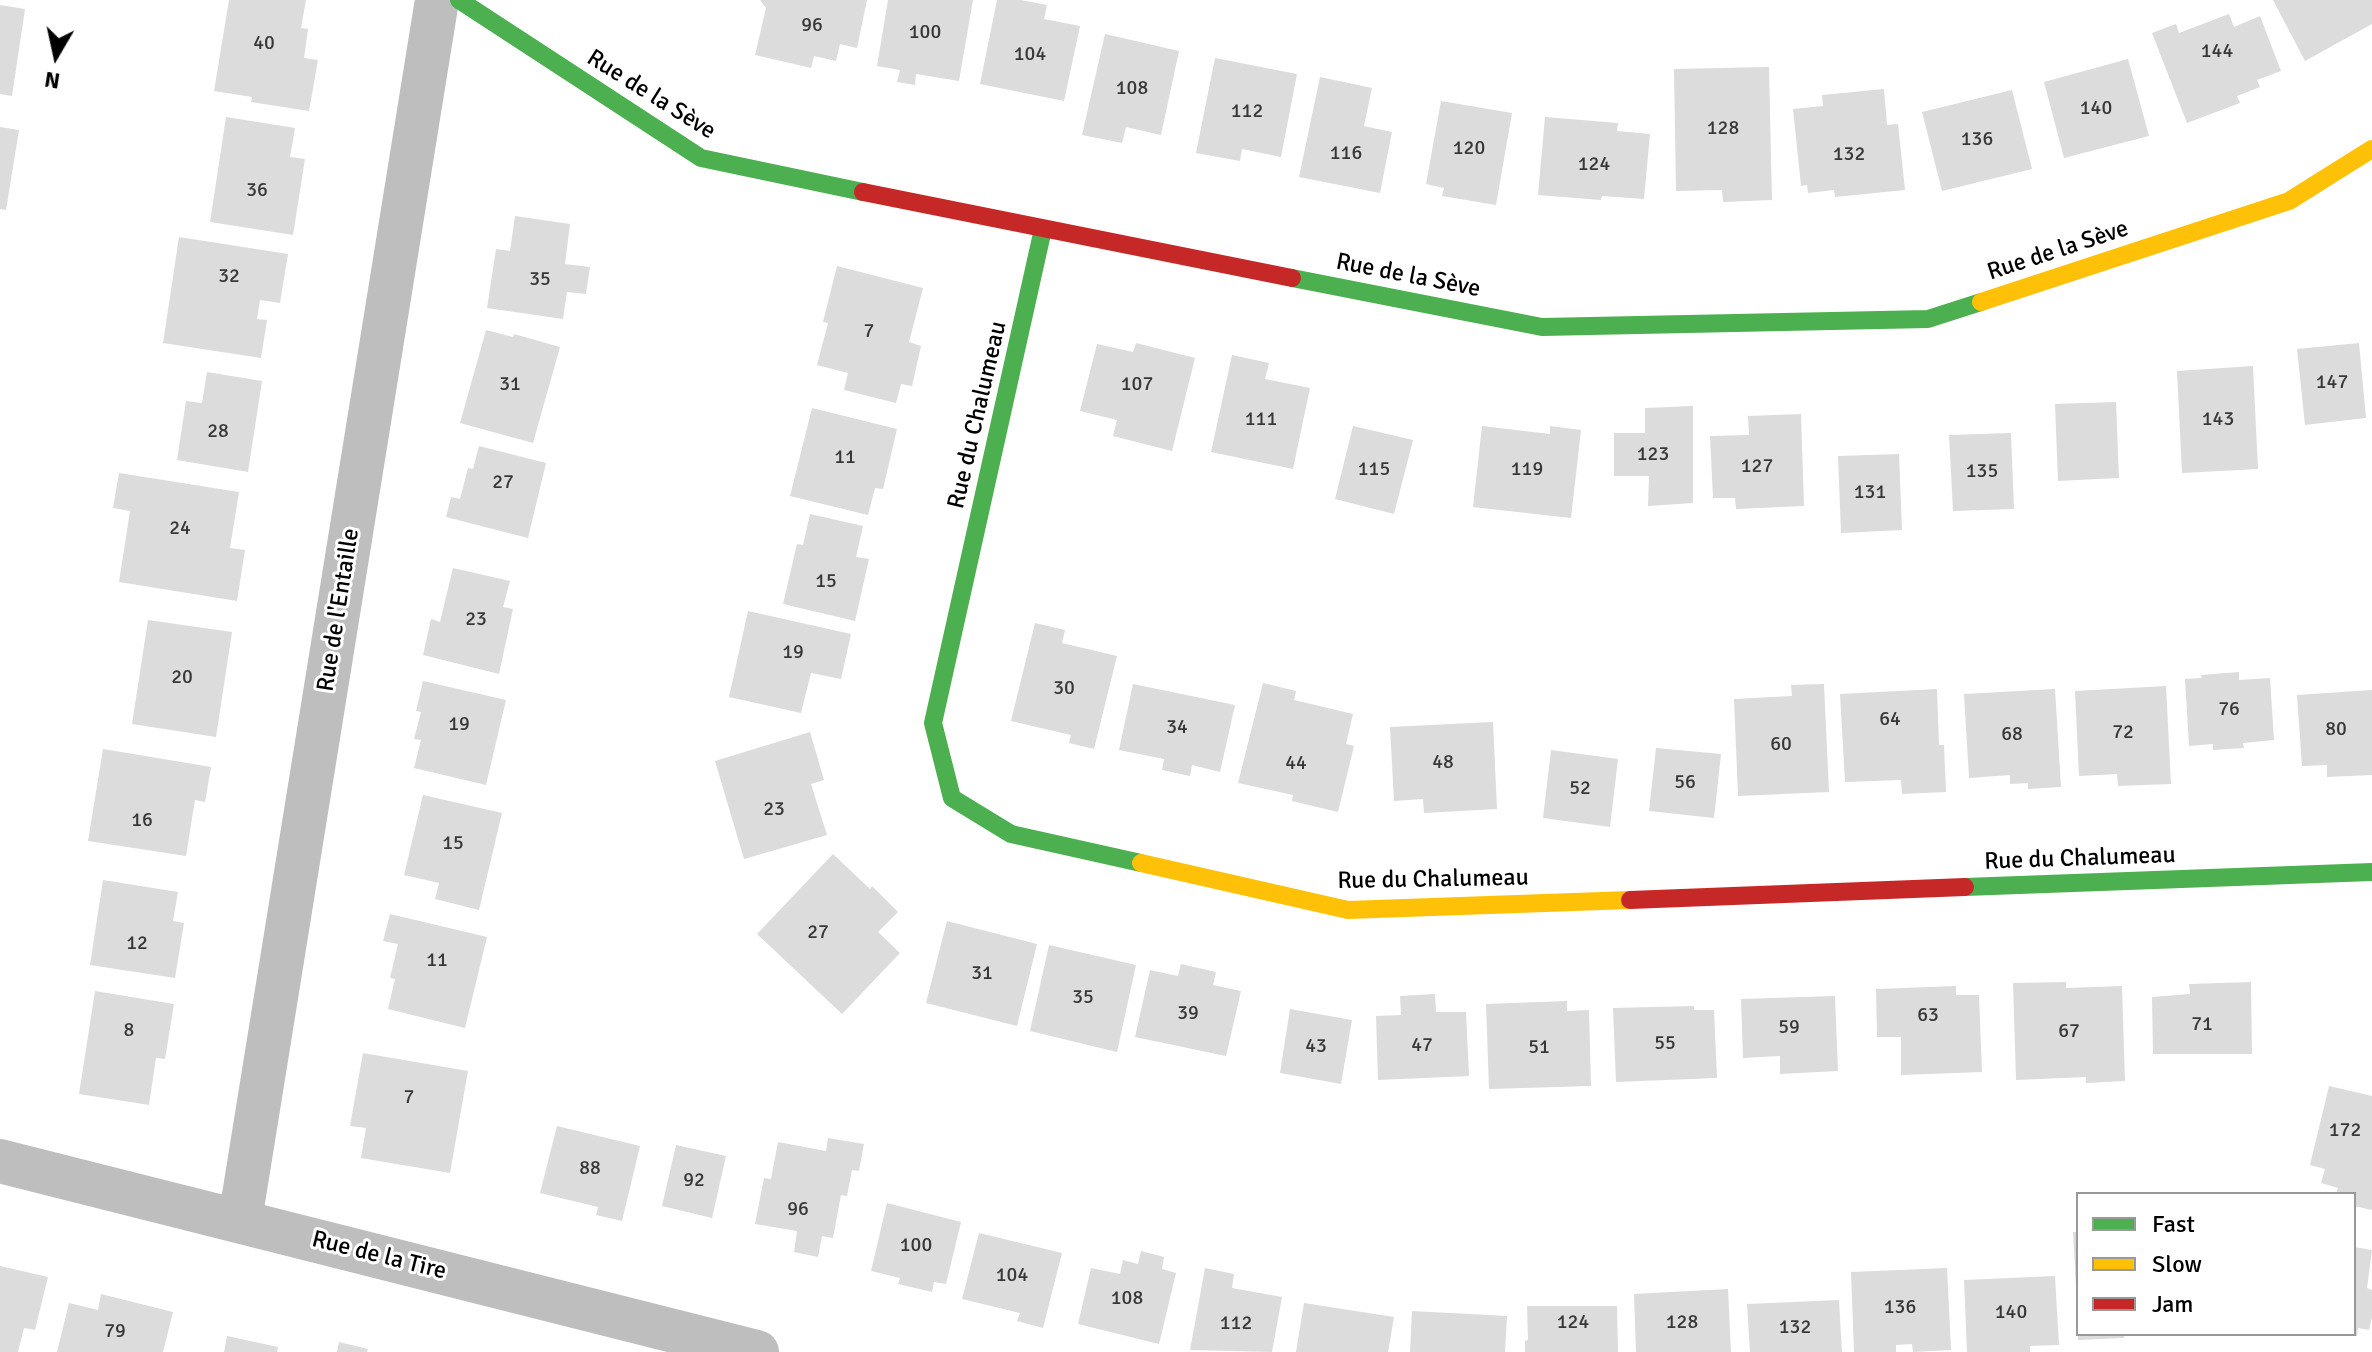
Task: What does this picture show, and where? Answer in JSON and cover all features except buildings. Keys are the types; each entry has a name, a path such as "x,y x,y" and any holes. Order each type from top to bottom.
{"street":[{"name":"Rue de l'Entaille","path":"240,1220 437,0"},
{"name":"Rue de la Sève","path":"459,0 701,158 1542,327 1928,319 2289,201 2372,149"},
{"name":"Rue du Chalumeau","path":"1043,229 933,723 952,798 1011,834 1348,910 2372,872"},
{"name":"Rue de la Tire","path":"0,1161 757,1352"}],"traffic: fast":[{"path":"459,0 701,158 863,192"},
{"path":"1043,229 933,723 952,798 1011,834 1141,863"},
{"path":"1292,278 1542,327 1928,319 1981,302"},
{"path":"1965,887 2372,872"}],"traffic: slow":[{"path":"1981,302 2289,201 2372,149"},
{"path":"1141,863 1348,910 1630,900"}],"traffic: jam":[{"path":"863,192 1292,278"},
{"path":"1630,900 1965,887"}]}
